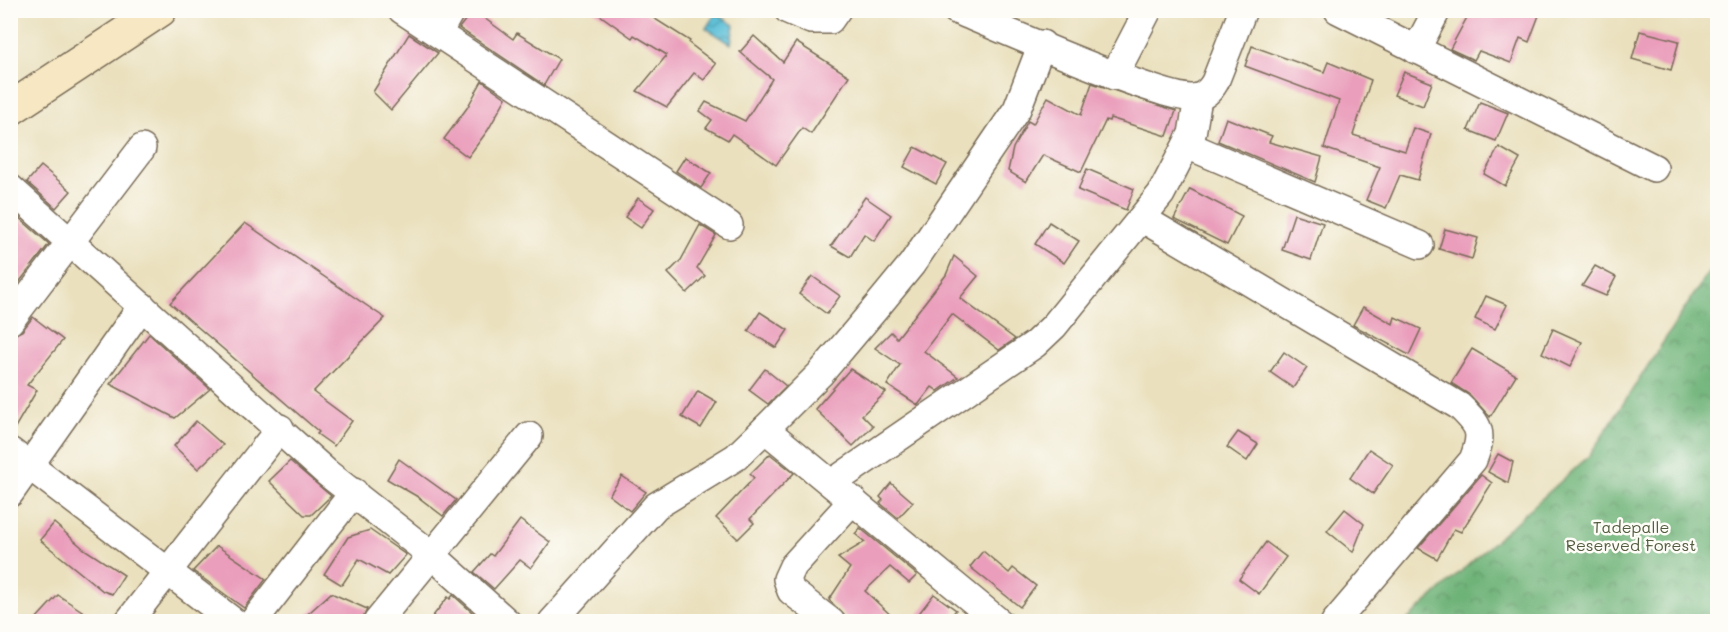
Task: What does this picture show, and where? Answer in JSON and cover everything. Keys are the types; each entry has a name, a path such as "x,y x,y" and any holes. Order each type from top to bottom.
{"main road":[{"path":"10,109 160,10"}],"street":[{"path":"402,10 444,22 729,225"},
{"path":"788,10 811,20 830,20 837,10"},
{"path":"956,10 1114,76 1183,97 1198,98 1209,91 1215,82 1243,10"},
{"path":"1114,76 1148,10"},
{"path":"1338,10 1654,168"},
{"path":"1416,50 1437,10"},
{"path":"552,621 656,506 736,457 820,374 912,264 1017,109 1042,44"},
{"path":"832,483 1035,344 1054,326 1161,194 1192,134 1198,98"},
{"path":"1187,145 1420,245"},
{"path":"10,321 73,242 142,148"},
{"path":"10,188 280,428 327,473 433,556 507,621"},
{"path":"1143,219 1459,406 1477,423 1480,442 1473,460 1335,621"},
{"path":"10,493 20,458 142,306"},
{"path":"128,621 280,428"},
{"path":"765,429 999,621"},
{"path":"377,621 433,556 529,436"},
{"path":"20,458 234,621"},
{"path":"253,621 354,492"},
{"path":"831,621 791,591 788,579 793,566 853,500"}],"green space":[{"name":"Tadepalle Reserved Forest","path":"1717,259 1717,621 1406,621 1590,455"}],"water":[{"path":"716,13 734,25 731,44 706,28"}],"building":[{"path":"473,10 513,39 517,33 559,59 544,85 459,28"},
{"path":"593,10 641,10 690,41 689,43 716,64 704,80 694,73 667,107 637,91 667,55 634,35 632,38"},
{"path":"1471,10 1490,10 1504,16 1507,10 1541,10 1529,42 1520,38 1511,63 1479,51 1474,60 1450,49"},
{"path":"1640,31 1679,41 1671,70 1632,59"},
{"path":"409,34 438,53 391,110 373,92"},
{"path":"754,36 783,62 796,42 849,76 811,134 802,128 776,165 732,134 728,140 706,128 712,120 700,111 706,102 745,121 772,79 740,52"},
{"path":"1252,46 1324,72 1328,62 1371,80 1353,135 1405,151 1413,128 1431,134 1418,180 1400,175 1386,208 1366,200 1380,167 1324,148 1339,101 1245,66"},
{"path":"1404,72 1432,83 1423,106 1394,95"},
{"path":"482,81 506,98 488,130 468,157 444,139 467,108"},
{"path":"1092,83 1176,111 1167,136 1110,118 1109,121 1106,120 1081,172 1043,155 1026,182 1008,171 1013,148 1028,121 1033,124 1048,97 1081,115"},
{"path":"1480,102 1508,113 1496,141 1468,130"},
{"path":"1226,118 1272,136 1269,142 1322,157 1315,182 1218,141"},
{"path":"915,147 947,164 936,184 904,167"},
{"path":"1499,147 1520,159 1505,186 1484,174"},
{"path":"685,157 711,173 701,188 676,171"},
{"path":"41,166 71,191 56,208 27,182"},
{"path":"1087,169 1134,189 1126,210 1078,190"},
{"path":"1190,189 1242,216 1227,245 1174,219"},
{"path":"865,197 891,215 874,241 864,234 850,257 831,246"},
{"path":"638,198 654,209 641,228 625,217"},
{"path":"10,210 49,244 10,294"},
{"path":"1294,214 1323,223 1311,260 1282,250"},
{"path":"1049,222 1079,241 1064,263 1035,244"},
{"path":"245,223 385,318 313,392 352,421 334,446 317,434 319,432 170,303"},
{"path":"700,225 716,235 697,268 705,276 687,293 668,273 681,260"},
{"path":"1445,229 1478,238 1472,259 1439,249"},
{"path":"954,256 978,276 960,298 1015,339 999,350 952,314 924,351 958,377 938,391 932,387 918,405 887,385 900,365 875,348 891,332 897,338 946,275"},
{"path":"1595,266 1616,277 1606,296 1582,286"},
{"path":"812,276 840,296 827,314 799,294"},
{"path":"1486,296 1507,305 1495,329 1475,319"},
{"path":"1363,307 1393,324 1395,317 1421,329 1409,355 1353,325"},
{"path":"760,312 788,330 776,348 748,331"},
{"path":"33,317 63,340 27,385 37,390 10,436 10,336 22,331"},
{"path":"1553,329 1582,342 1570,367 1542,353"},
{"path":"149,334 210,389 175,418 110,384"},
{"path":"1472,349 1516,375 1490,417 1470,395 1451,383"},
{"path":"1284,352 1307,368 1293,388 1270,372"},
{"path":"765,369 786,386 768,404 749,390"},
{"path":"850,369 886,392 862,415 873,426 853,446 815,409"},
{"path":"698,391 717,402 701,428 682,417"},
{"path":"196,421 223,445 198,469 174,446"},
{"path":"1238,432 1258,444 1247,461 1227,447"},
{"path":"1369,449 1393,465 1373,494 1350,478"},
{"path":"770,454 794,473 750,519 754,523 738,539 716,518 754,478 750,474"},
{"path":"1498,454 1513,462 1508,483 1488,472"},
{"path":"399,459 456,500 443,516 418,497 387,479"},
{"path":"290,461 331,496 311,515 304,515 269,481"},
{"path":"1481,475 1492,483 1461,532 1454,529 1437,559 1418,548"},
{"path":"622,476 646,492 630,511 609,495"},
{"path":"891,483 913,502 898,518 880,503 883,500 880,497"},
{"path":"1345,509 1364,524 1353,552 1327,531"},
{"path":"520,520 550,542 531,568 520,560 494,589 474,572 490,554 493,556"},
{"path":"54,523 84,549 124,575 112,594 103,591 40,540"},
{"path":"860,528 917,575 909,583 890,567 865,591 897,621 850,621 829,600 850,568 838,558 865,542 855,534"},
{"path":"370,530 406,555 388,575 359,559 342,585 324,574 348,537"},
{"path":"1266,542 1286,557 1259,594 1239,579"},
{"path":"217,546 266,579 244,608 193,571"},
{"path":"983,551 1009,573 1013,568 1036,586 1020,607 970,567"},
{"path":"331,593 367,609 362,621 300,621"},
{"path":"934,594 956,610 947,621 913,621"},
{"path":"58,595 97,621 34,621"},
{"path":"453,595 473,613 466,621 429,621 448,597 450,599"}]}
